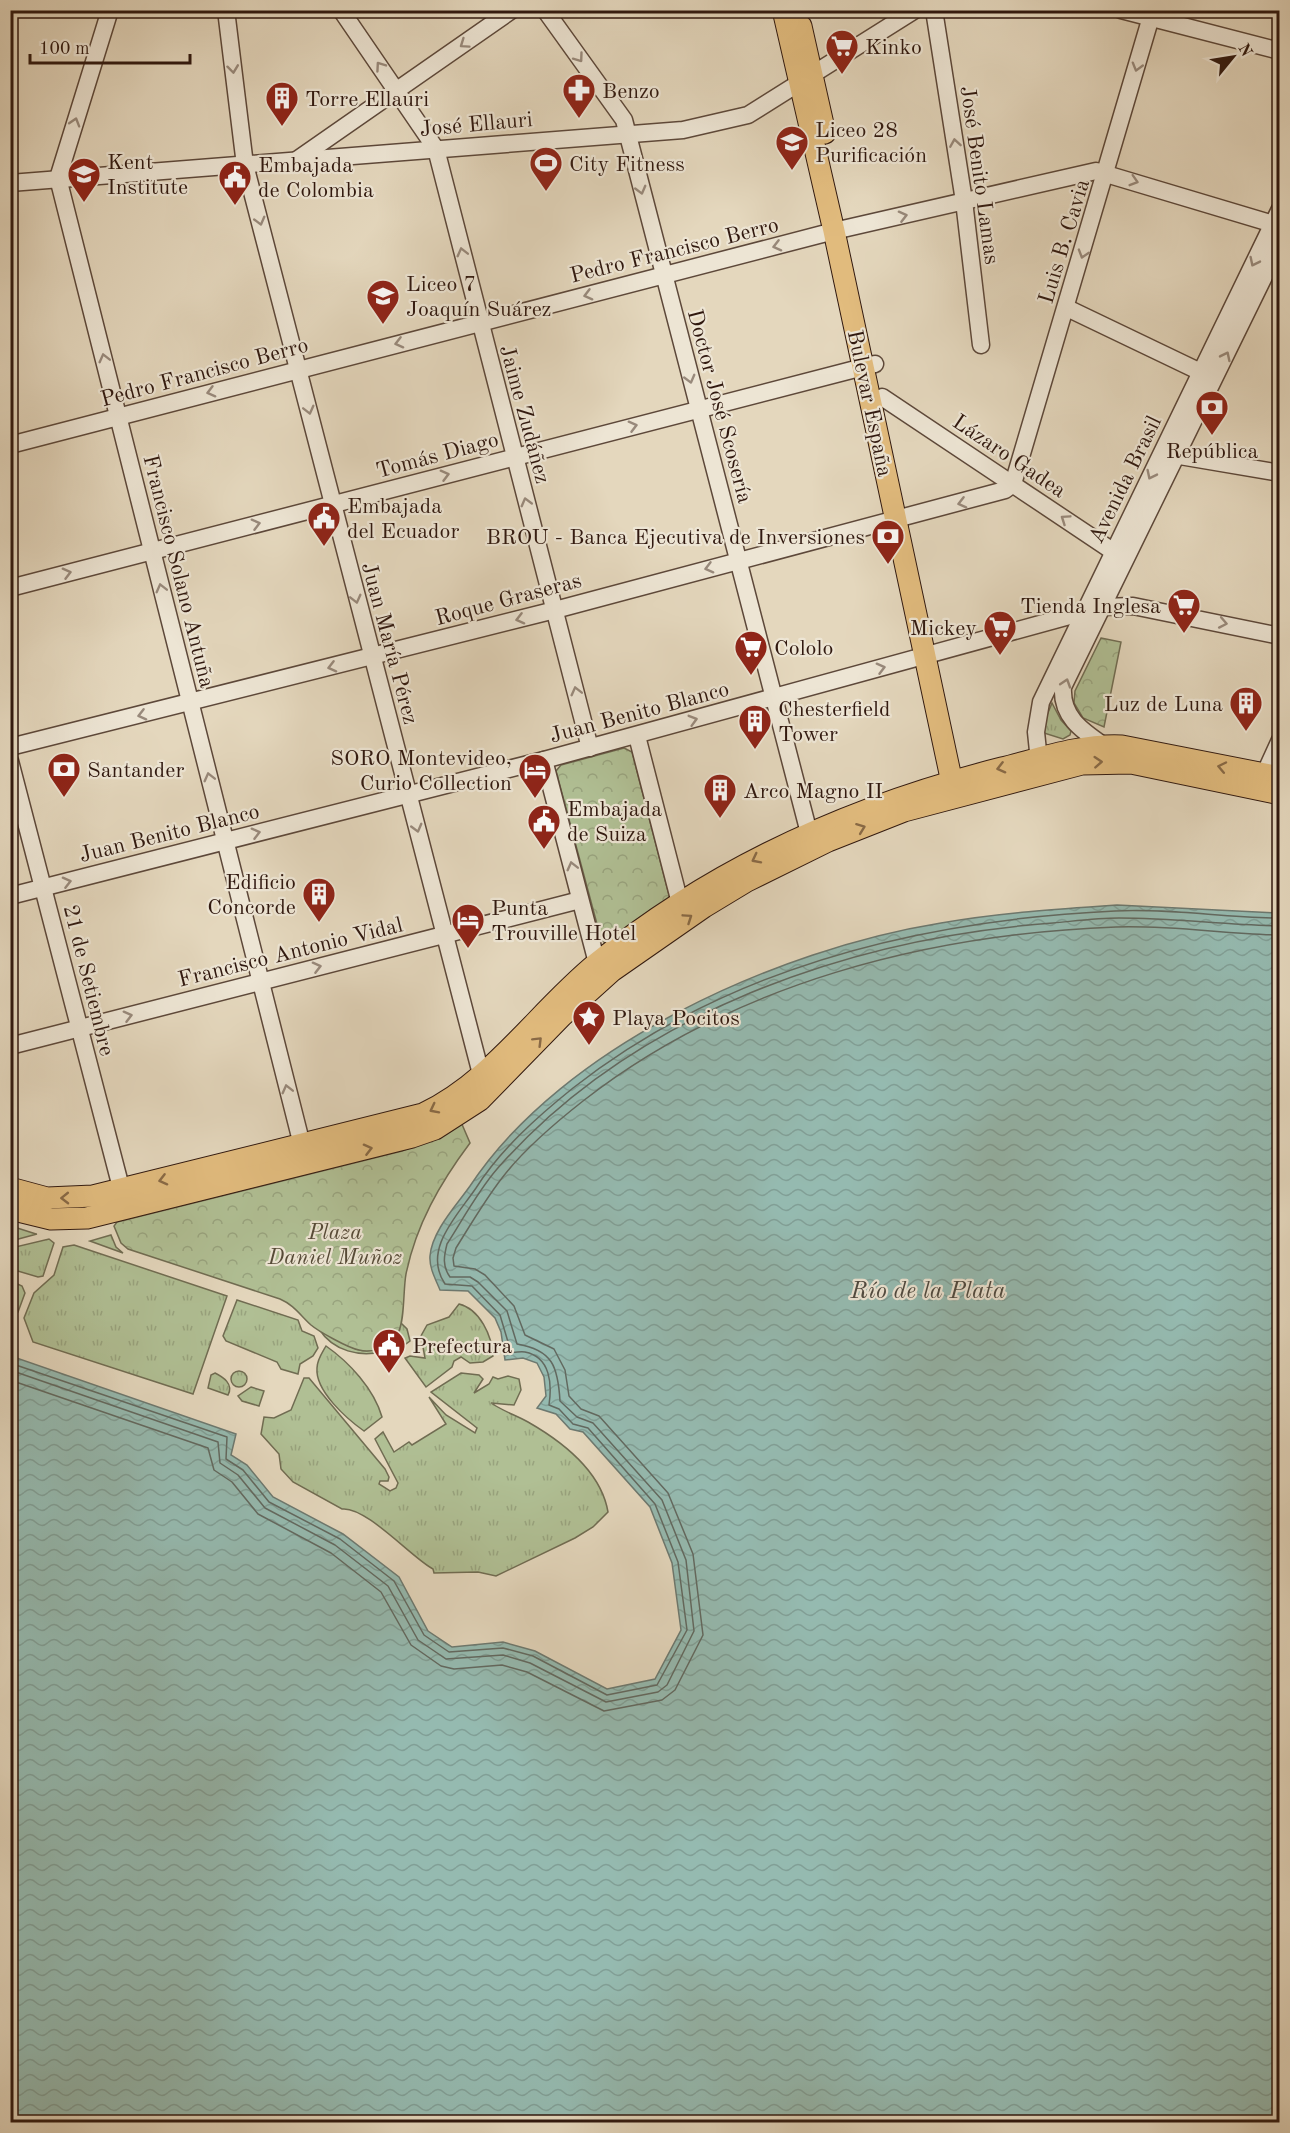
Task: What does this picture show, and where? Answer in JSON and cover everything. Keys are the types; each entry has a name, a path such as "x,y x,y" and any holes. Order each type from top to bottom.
{"main road":[{"name":"Bulevar España","path":"783,10 806,80 840,230 932,654 957,785"},
{"name":"Bulevar España","path":"798,10 806,80"},
{"name":"Bulevar España","path":"869,366 882,397 902,518"},
{"path":"10,1188 36,1197 56,1198 124,1200 181,1196 423,1114 453,1098 597,963 680,903 740,867 809,833 899,797 1039,766 1103,745 1122,746 1272,776"},
{"path":"1039,766 1119,761 1280,795"},
{"path":"10,1209 39,1217 67,1220 87,1218 124,1200 306,1154 412,1137 442,1124 480,1100 562,1016 612,971 704,907 747,881 828,841 904,811 957,785"}],"street":[{"path":"58,178 110,10"},
{"name":"Juan María Pérez","path":"226,10 245,165 481,1074"},
{"name":"Jaime Zudáñez","path":"341,10 436,149 590,748"},
{"path":"296,160 512,10"},
{"name":"Doctor José Scosería","path":"545,10 624,120 809,833"},
{"name":"José Ellauri","path":"10,183 683,130 719,124 748,115 915,10"},
{"name":"José Benito Lamas","path":"934,10 964,201 981,345"},
{"path":"1121,10 1152,15 1280,51"},
{"name":"Luis B. Cavia","path":"1013,484 1152,15"},
{"name":"Pedro Francisco Berro","path":"10,445 299,368 840,230 1096,171 1277,220"},
{"name":"Francisco Solano Antuña","path":"58,178 260,982 306,1154"},
{"name":"Avenida Brasil","path":"1103,745 1072,721 1065,708 1063,694 1067,677 1102,607 1277,220"},
{"name":"Avenida Brasil","path":"1208,375 1280,244"},
{"path":"1067,308 1208,375"},
{"name":"Tomás Diago","path":"10,588 869,366"},
{"name":"Lázaro Gadea","path":"882,397 1114,552"},
{"path":"1170,454 1280,473"},
{"name":"Avenida Brasil","path":"1039,766 1036,732 1041,702 1114,552 1170,454"},
{"name":"Roque Graseras","path":"10,747 555,610 738,560 997,494 1013,484"},
{"name":"Juan Benito Blanco","path":"10,896 637,736 1102,607 1133,606 1280,636"},
{"path":"637,736 680,903"},
{"path":"1272,776 1280,740"},
{"path":"544,760 597,963"},
{"name":"21 de Setiembre","path":"10,761 124,1200"},
{"name":"Francisco Antonio Vidal","path":"10,1046 580,900"}],"green space":[{"path":"1101,638 1121,642 1104,727 1083,718 1074,703 1075,691"},
{"path":"1052,703 1061,720 1071,731 1070,735 1063,739 1044,733 1045,720"},
{"path":"624,748 632,752 670,899 607,945 601,939 556,771 561,765"},
{"name":"Plaza Daniel Muñoz","path":"461,1122 470,1143 439,1189 416,1238 406,1274 402,1321 398,1333 390,1342 375,1350 359,1350 334,1339 311,1325 285,1301 128,1249 121,1243 114,1226 117,1222 402,1151 432,1139"},
{"path":"11,1226 36,1234 37,1234 11,1241"},
{"path":"111,1235 116,1247 123,1253 90,1241"},
{"path":"49,1239 54,1243 43,1276 38,1277 11,1269 11,1248"},
{"path":"74,1245 227,1296 193,1394 33,1342 24,1318 34,1293 54,1275 63,1247"},
{"path":"11,1281 22,1286 25,1293 18,1312 11,1318"},
{"path":"237,1300 298,1320 302,1331 314,1336 318,1348 313,1356 300,1364 298,1374 281,1369 277,1362 226,1341 223,1336"},
{"path":"459,1304 473,1311 484,1324 493,1356 483,1362 470,1363 461,1357 426,1387 405,1358 410,1356 425,1358 421,1336 427,1325 449,1317"},
{"path":"401,1323 407,1329 410,1341 403,1346 393,1338"},
{"path":"319,1329 357,1349 365,1351 382,1347 385,1351 366,1354 348,1351 332,1343"},
{"path":"326,1346 360,1377 378,1407 382,1417 364,1431 333,1404 321,1386 317,1365"},
{"path":"236,1371 242,1371 247,1379 245,1385 236,1387 231,1382 231,1376"},
{"path":"215,1373 229,1384 228,1395 208,1388 211,1375"},
{"path":"461,1373 479,1375 483,1379 474,1393 489,1384 493,1377 498,1379 508,1376 519,1379 521,1390 514,1405 491,1403 528,1422 567,1448 597,1483 608,1512 593,1527 575,1538 496,1576 478,1572 434,1573 433,1569 376,1524 352,1510 342,1509 293,1482 281,1469 279,1454 261,1434 264,1417 274,1418 291,1410 304,1378 309,1378 385,1469 389,1477 388,1481 380,1481 379,1484 390,1491 396,1488 398,1483 375,1439 383,1432 394,1452 409,1442 412,1445 446,1424 429,1397 446,1415 475,1433 477,1428 431,1392"},
{"path":"251,1387 264,1391 259,1406 242,1401 238,1396"}],"water":[{"name":"Río de la Plata","path":"1117,905 1279,913 1279,2122 11,2122 11,1356 236,1434 231,1455 247,1465 273,1497 343,1534 399,1577 428,1631 452,1647 503,1642 535,1651 607,1689 655,1679 681,1630 672,1563 650,1507 583,1432 570,1429 556,1414 537,1408 546,1396 544,1377 537,1363 523,1358 505,1360 501,1332 495,1318 468,1291 440,1290 433,1274 430,1256 440,1228 510,1135 560,1089 617,1048 680,1011 745,980 812,955 878,936 985,917"}],"place":[{"name":"Kinko","path":"842,75"},
{"name":"Benzo","path":"579,119"},
{"name":"Torre Ellauri","path":"282,127"},
{"name":"Liceo 28 Purificación","path":"792,171"},
{"name":"City Fitness","path":"546,192"},
{"name":"Kent Institute","path":"84,203"},
{"name":"Embajada de Colombia","path":"235,206"},
{"name":"Liceo 7 Joaquín Suárez","path":"383,325"},
{"name":"República","path":"1212,436"},
{"name":"Embajada del Ecuador","path":"324,547"},
{"name":"BROU - Banca Ejecutiva de Inversiones","path":"888,565"},
{"name":"Tienda Inglesa","path":"1184,634"},
{"name":"Mickey","path":"1000,656"},
{"name":"Cololo","path":"751,676"},
{"name":"Luz de Luna","path":"1246,732"},
{"name":"Chesterfield Tower","path":"755,750"},
{"name":"Santander","path":"64,798"},
{"name":"SORO Montevideo, Curio Collection","path":"535,799"},
{"name":"Arco Magno II","path":"720,819"},
{"name":"Embajada de Suiza","path":"544,850"},
{"name":"Edificio Concorde","path":"319,923"},
{"name":"Punta Trouville Hotel","path":"468,949"},
{"name":"Playa Pocitos","path":"589,1046"},
{"name":"Prefectura","path":"389,1374"}]}
